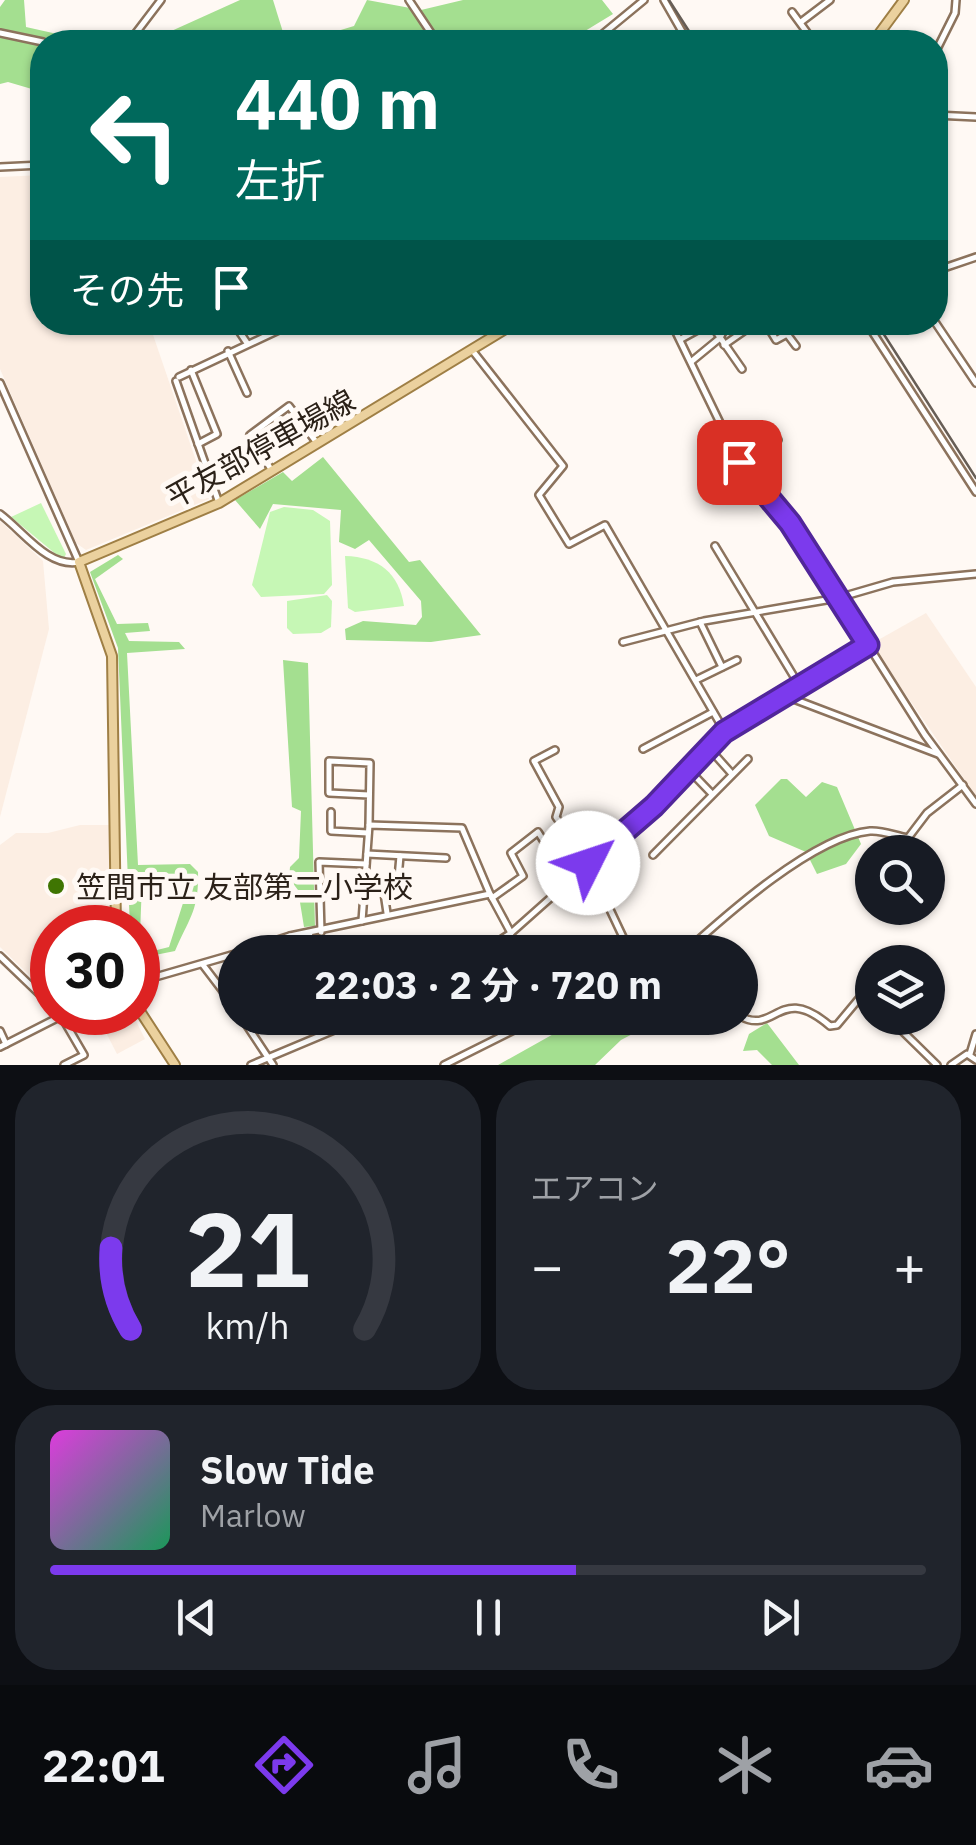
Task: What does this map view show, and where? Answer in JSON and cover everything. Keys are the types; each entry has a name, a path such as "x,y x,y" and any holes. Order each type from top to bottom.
{"main road":[{"path":"881,30 904,0"},
{"name":"平友部停車場線","path":"79,562 219,503 496,335"},
{"path":"79,562 107,631 113,663 116,905"},
{"path":"156,1035 175,1065"}],"street":[{"path":"138,30 161,0"},
{"path":"409,0 429,30"},
{"path":"608,30 644,0"},
{"path":"664,0 681,30"},
{"path":"801,22 830,0"},
{"path":"947,30 955,14 956,0"},
{"path":"792,12 806,30"},
{"path":"0,33 30,39"},
{"path":"948,116 976,117"},
{"path":"0,167 30,166"},
{"path":"948,267 976,257"},
{"path":"242,335 247,343"},
{"path":"219,503 177,379 266,335"},
{"path":"679,335 739,462 790,523 976,804"},
{"path":"681,339 688,335"},
{"path":"718,335 742,368"},
{"path":"692,361 722,335"},
{"path":"724,344 738,335"},
{"path":"788,335 796,346"},
{"path":"874,335 976,492"},
{"path":"944,335 976,384"},
{"path":"472,350 564,466 539,494 569,544 605,525 724,732"},
{"path":"228,352 248,393"},
{"path":"190,370 217,434 198,444"},
{"path":"0,383 79,562 64,565 54,560 0,514"},
{"path":"272,471 250,435 255,427 289,406 318,444"},
{"path":"739,462 778,440"},
{"path":"207,470 256,446"},
{"path":"714,546 799,685"},
{"path":"623,642 700,622 838,598 894,582 976,576"},
{"path":"700,622 722,667"},
{"path":"369,824 462,828 511,933 654,806 724,732 868,645"},
{"path":"696,680 737,660"},
{"path":"783,695 940,755"},
{"path":"643,748 713,712"},
{"path":"708,748 732,774"},
{"path":"555,750 534,761 559,807 556,818 588,863 622,935"},
{"path":"653,855 748,759"},
{"path":"362,921 368,854 370,796 370,763 329,761 329,793 370,796"},
{"path":"687,768 712,794"},
{"path":"910,835 927,813 963,786"},
{"path":"331,812 332,831 368,833"},
{"path":"703,935 751,891 852,834 874,830 895,835"},
{"path":"296,935 491,896 523,876 510,853 538,832 569,881"},
{"path":"368,854 446,858"},
{"path":"388,914 384,893 397,889 400,856"},
{"path":"321,932 319,862 367,864"},
{"path":"0,956 30,985"},
{"path":"160,976 218,961"},
{"path":"203,965 218,983"},
{"path":"758,1020 793,1006 809,1008 830,1026 855,1003"},
{"path":"0,1031 3,1046 30,1032"},
{"path":"951,1065 970,1054 976,1034"},
{"path":"64,1065 84,1056 74,1035"},
{"path":"254,1035 272,1062"},
{"path":"252,1065 272,1062 328,1035"},
{"path":"444,1065 504,1035"},
{"path":"906,1035 937,1065"},
{"path":"970,1054 976,1060"}],"shaded area":[{"path":"30,176 30,335 153,335 209,499 86,550 76,543 0,369 0,177"},
{"path":"0,521 43,561 49,629 0,817"},
{"path":"926,613 976,687 976,796 871,644"},
{"name":"笠間市立 友部第二小学校","path":"80,825 112,825 113,905 30,905 30,976 0,947 0,845 16,833 48,833"},
{"path":"107,1035 143,1035 145,1039 117,1054"}],"green space":[{"path":"5,0 24,0 26,27 39,30 30,30 30,88 8,82 0,84 0,7"},
{"path":"240,0 273,0 282,30 174,30"},
{"path":"367,0 421,10 463,0 602,0 613,14 587,30 341,30 354,26"},
{"path":"323,457 409,562 420,560 481,635 431,642 346,640 345,629 363,621 416,625 422,617 421,601 369,540 355,549 339,542 341,510 273,504 260,529 235,500 283,472 292,481"},
{"path":"41,503 66,554 63,560 11,517"},
{"path":"284,507 313,510 330,521 332,585 324,594 261,597 252,585 270,512"},
{"path":"118,555 123,559 95,579 117,624 148,623 150,631 125,633 129,641 179,642 185,649 127,653 138,865 190,864 198,872 195,905 175,951 160,954 160,949 169,947 184,900 192,896 189,881 142,883 141,905 129,905 118,648 90,572"},
{"path":"345,556 368,560 385,569 397,584 404,606 355,612 348,608"},
{"path":"327,595 332,601 331,627 321,633 293,634 287,628 287,601"},
{"path":"283,660 308,663 315,926 304,927 298,890 289,878 290,867 299,858 301,811 292,807"},
{"path":"781,779 787,779 806,797 822,782 837,787 857,835 855,852 846,864 817,874 806,852 769,836 755,805"},
{"path":"767,1023 799,1065 772,1065 757,1050 743,1051 749,1035 758,1035 758,1028"},
{"path":"552,1035 631,1035 595,1065 498,1065"}],"railway":[{"path":"669,0 688,30"},
{"path":"884,335 976,478"}],"place":[{"name":"笠間市立 友部第二小学校","path":"56,886"}],"route":[{"path":"588,863 654,806 724,732 868,645 790,523 739,462"}]}
